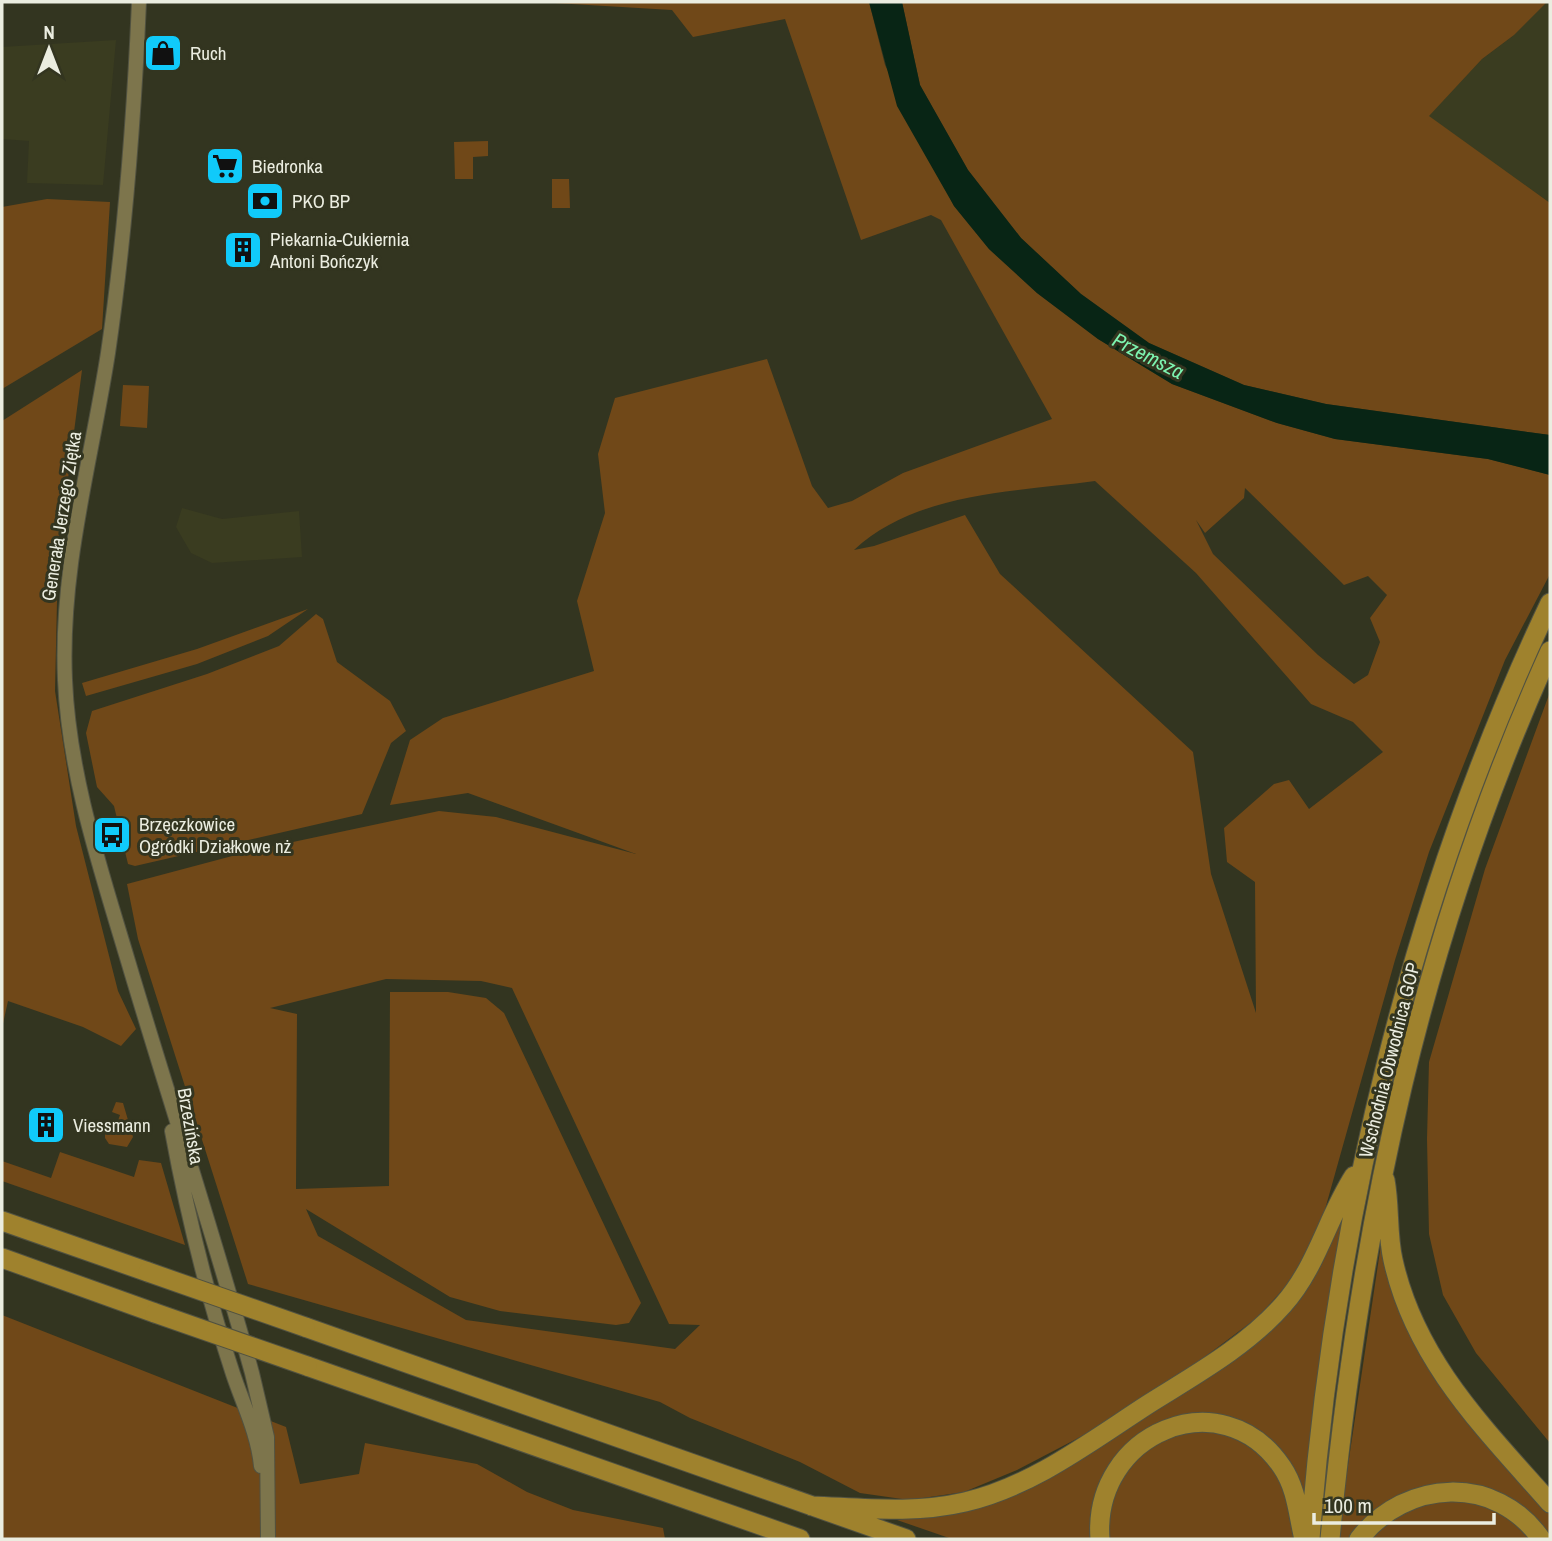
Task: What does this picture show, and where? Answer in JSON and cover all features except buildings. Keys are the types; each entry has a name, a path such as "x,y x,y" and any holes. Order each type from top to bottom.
{"highway":[{"name":"Wschodnia Obwodnica GOP","path":"1310,1539 1333,1331 1363,1162 1401,1008 1438,882 1490,741 1550,603"},
{"name":"Wschodnia Obwodnica GOP","path":"1330,1539 1356,1313 1383,1167 1411,1046 1457,891 1499,774 1550,650"},
{"path":"812,1506 906,1510 967,1502 1030,1476 1077,1450 1207,1367 1282,1306 1319,1251 1346,1188 1363,1162"},
{"path":"1383,1167 1393,1261 1417,1331 1458,1398 1550,1503"},
{"path":"2,1221 906,1539"},
{"path":"2,1258 793,1538"},
{"path":"1100,1539 1103,1497 1119,1465 1135,1447 1157,1432 1193,1424 1226,1427 1251,1439 1273,1455 1292,1486 1304,1539"},
{"path":"1359,1539 1394,1508 1419,1496 1445,1490 1474,1493 1503,1504 1525,1520 1541,1539"}],"main road":[{"name":"Generała Jerzego Ziętka","path":"139,2 120,261 107,356 69,565 64,653 66,707 76,768 113,909 161,1068"},
{"name":"Brzezińska","path":"161,1068 185,1206 233,1375 260,1456 266,1497 267,1539"}],"shaded area":[{"path":"538,2 869,2 885,65 954,206 989,249 1037,293 1098,339 1172,384 1277,423 1335,439 1488,459 1550,475 1550,574 1505,660 1429,852 1395,960 1317,1238 1286,1286 1258,1317 1198,1362 1084,1435 1017,1470 964,1492 909,1500 860,1493 800,1462 690,1418 660,1402 248,1284 138,939 127,884 251,851 439,811 496,817 636,854 468,793 390,805 410,740 443,718 594,671 577,601 605,513 598,454 615,398 767,359 812,486 828,508 852,501 903,473 1052,419 941,220 931,215 861,240 785,19 693,37 672,10","holes":["1095,481 1196,573 1311,704 1353,722 1383,752 1309,809 1289,780 1274,784 1224,828 1227,862 1255,882 1256,1013 1211,874 1193,752 1000,574 965,515 874,546 854,550 879,531 907,516 936,506 1000,492","1245,488 1344,585 1368,576 1387,595 1370,618 1380,642 1368,675 1354,684 1318,655 1213,554 1196,520 1205,533 1244,498","386,979 481,981 512,988 669,1324 700,1325 675,1349 466,1320 318,1236 306,1209 450,1297 500,1311 616,1325 629,1323 641,1303 504,1013 486,998 448,992 390,992 389,1186 296,1189 297,1014 270,1008"]},
{"path":"902,2 1547,2 1514,35 1482,59 1429,116 1550,203 1550,435 1326,404 1244,385 1149,343 1081,294 1021,238 968,170 920,85"},
{"path":"1550,2 1550,203 1428,116 1482,59 1514,35"},
{"path":"116,40 103,185 27,183 29,141 2,139 2,47"},
{"path":"488,141 488,156 473,157 473,179 455,179 454,142"},
{"path":"552,179 569,179 570,208 552,208"},
{"path":"47,199 110,202 102,329 2,389 2,207"},
{"path":"82,370 58,556 55,691 76,826 118,991 136,1029 121,1046 83,1027 8,1001 2,1028 2,421"},
{"path":"123,385 149,386 147,428 120,426"},
{"path":"182,508 222,519 299,511 302,557 212,563 191,553 176,527"},
{"path":"308,609 268,636 197,664 86,696 82,683 197,649"},
{"path":"316,614 323,619 337,662 390,701 406,731 391,743 362,814 135,866 128,864 114,806 97,787 86,733 92,711 207,674 279,646"},
{"path":"1550,692 1550,1443 1476,1353 1443,1295 1429,1234 1427,1139 1429,1062 1485,869"},
{"path":"116,1102 123,1103 133,1137 127,1147 109,1144 105,1138 105,1133 113,1135 120,1115 112,1112"},
{"path":"60,1152 134,1177 139,1160 161,1163 185,1245 2,1181 2,1161 51,1178"},
{"path":"1352,1199 1307,1500 1289,1469 1199,1419 1110,1466 1095,1499 1095,1539 952,1539 897,1520 961,1511 1261,1330"},
{"path":"1383,1231 1405,1318 1550,1512 1550,1539 1446,1484 1351,1539 1337,1539"},
{"path":"2,1315 286,1427 300,1484 359,1474 365,1443 477,1464 527,1492 573,1510 663,1528 665,1539 2,1539"},
{"path":"1187,1428 1241,1437 1280,1471 1294,1539 1103,1539 1101,1518 1128,1458"},
{"path":"1428,1500 1490,1504 1534,1539 1368,1539 1392,1518"}],"water":[{"name":"Przemsza","path":"869,2 902,2 920,85 968,170 1021,238 1081,294 1149,343 1244,385 1326,404 1550,435 1550,475 1488,459 1335,439 1277,423 1172,384 1098,339 1037,293 989,249 954,206 897,106"}],"place":[{"name":"Ruch","path":"163,53"},
{"name":"Biedronka","path":"225,166"},
{"name":"PKO BP","path":"265,201"},
{"name":"Piekarnia-Cukiernia Antoni Bończyk","path":"243,250"},
{"name":"Brzęczkowice Ogródki Działkowe nż","path":"112,835"},
{"name":"Viessmann","path":"46,1125"}]}
